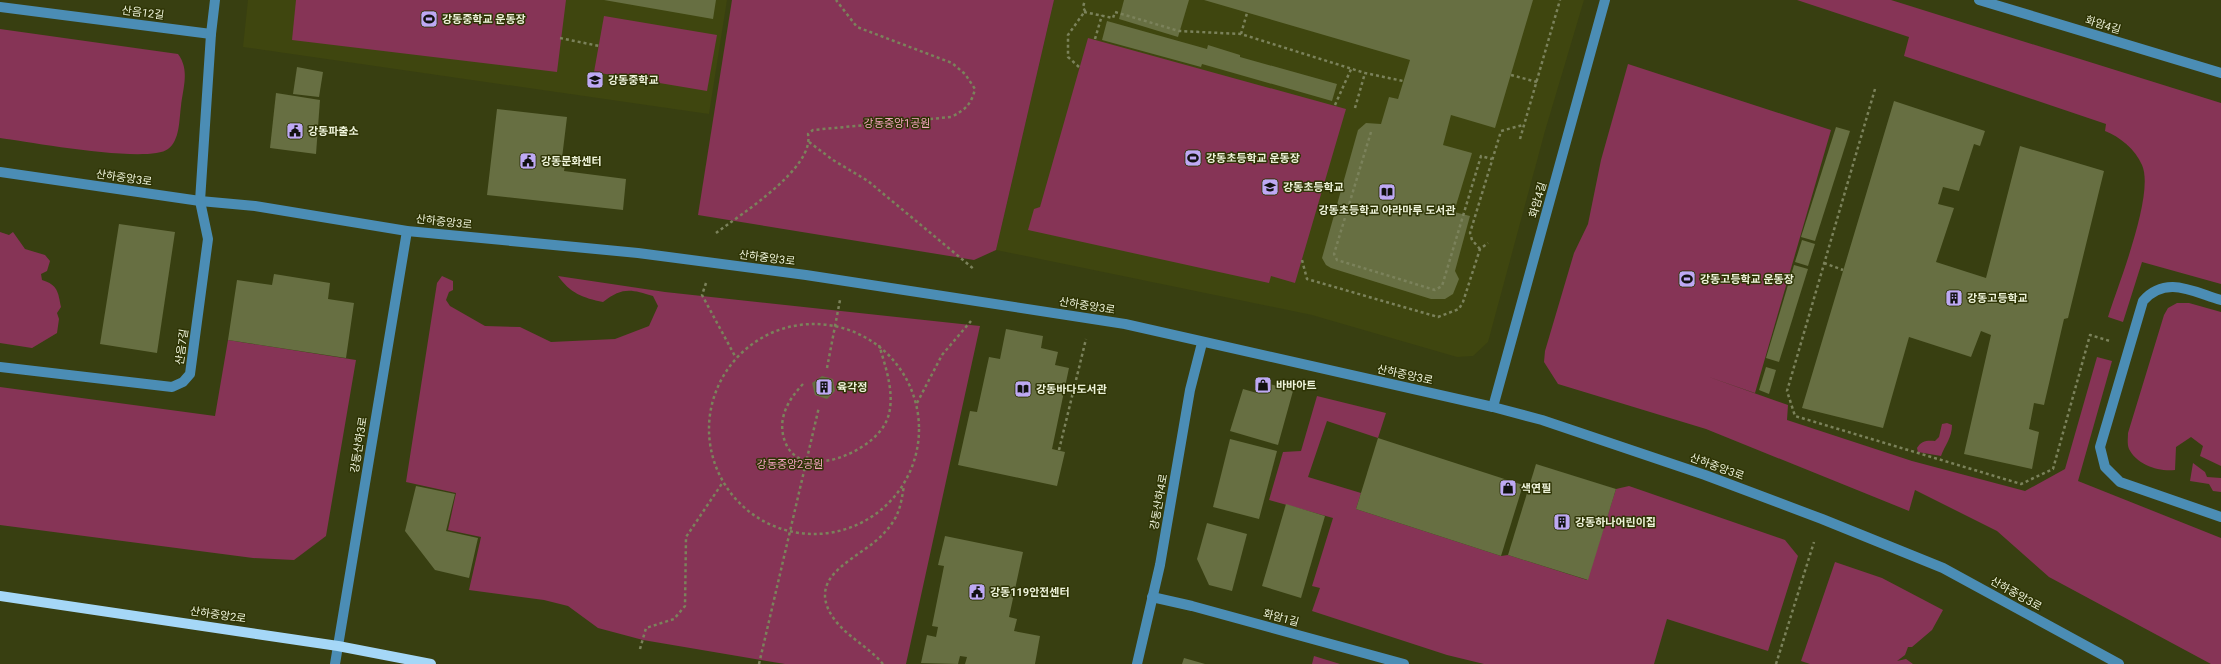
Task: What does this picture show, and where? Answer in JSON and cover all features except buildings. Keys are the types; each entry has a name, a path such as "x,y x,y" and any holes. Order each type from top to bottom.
{"main road":[{"name":"산하중앙2로","path":"0,596 338,646 431,664"}],"street":[{"path":"200,201 211,34 215,0"},
{"name":"화암4길","path":"1493,407 1605,0"},
{"name":"화암4길","path":"1979,0 2221,73"},
{"name":"산음12길","path":"0,7 211,34"},
{"name":"산하중앙3로","path":"0,172 200,201 255,206 407,231 638,253 806,275 1125,324 1202,343 1493,407 1542,420 1706,475 1822,519 1943,568 2119,664"},
{"name":"산음7길","path":"0,367 172,387 183,382 192,370 208,240 200,201"},
{"name":"강동산하3로","path":"336,664 407,231"},
{"path":"2221,300 2175,286 2166,286 2149,294 2143,301 2100,447 2105,466 2120,482 2221,517"},
{"name":"강동산하4로","path":"1137,664 1160,565 1190,390 1202,343"},
{"name":"화암1길","path":"1152,597 1199,608 1404,664"}],"path":[{"path":"716,233 776,188 803,157 809,142 808,134 813,130 951,117 965,110 972,102 975,90 965,74 952,62 857,27 836,0"},
{"path":"1079,67 1068,57 1068,35 1084,12 1086,0"},
{"path":"1520,139 1560,0"},
{"path":"1084,12 1114,18 1115,12 1179,31 1241,34 1352,67 1365,73 1403,81"},
{"path":"1241,34 1247,13"},
{"path":"1095,39 1102,16"},
{"path":"560,38 599,46"},
{"path":"1335,105 1352,67"},
{"path":"1355,108 1365,73"},
{"path":"1511,75 1537,82"},
{"path":"1875,89 1787,391 1796,416 2021,484 2053,469 2090,335 2111,341"},
{"path":"1480,249 1472,240 1470,233 1501,131 1523,125"},
{"path":"1371,132 1334,254 1337,260 1435,290 1442,286 1481,156 1492,160"},
{"path":"809,142 833,160 868,180 975,270"},
{"path":"1302,260 1308,279 1438,317 1459,309 1463,302 1480,249 1488,243"},
{"path":"1824,263 1843,270"},
{"path":"1388,276 1389,270"},
{"path":"706,283 702,295 736,358"},
{"path":"827,368 840,300"},
{"path":"917,403 942,355 975,316"},
{"path":"1059,450 1091,319"},
{"path":"883,664 874,654 845,630 833,617 825,602 825,588 830,577 838,568 867,549 885,532 900,512 904,484 916,455 920,429 917,403 908,381 896,361 878,345 851,330 836,325 808,323 781,328 756,340 736,358 718,384 709,418 709,440 713,460 723,482 735,500 752,515 771,524 791,530 815,534 836,533 856,526 875,515 891,501 904,484"},
{"path":"803,384 789,401 782,422 788,449 801,459 807,461 844,456 864,447 876,437 886,422 889,406 890,387 878,345"},
{"path":"760,664 819,407"},
{"path":"640,649 646,628 674,619 685,606 686,537 723,482"},
{"path":"1776,664 1814,542"}],"shaded area":[{"name":"강동중학교","path":"248,0 727,0 709,114 243,47"},
{"name":"강동초등학교","path":"1054,0 1584,0 1545,131 1488,342 1473,356 1457,357 1312,315 996,250"}],"green space":[{"name":"강동중학교 운동장","path":"296,0 566,0 557,72 292,40"},
{"name":"강동중앙1공원","path":"732,0 1054,0 996,250 974,260 698,215"},
{"path":"1797,0 1891,0 2221,103 2221,284 2142,262 2123,322 2108,317 2134,240 2144,196 2145,179 2142,165 2131,149 2121,140 2105,131 2106,124 1904,56 1909,37"},
{"path":"604,16 717,35 707,91 594,72"},
{"path":"0,29 178,54 184,66 185,79 177,135 172,145 168,149 156,153 138,154 88,151 0,138"},
{"name":"강동초등학교 운동장","path":"1088,38 1346,109 1295,283 1271,276 1269,283 1028,230 1034,209 1040,207"},
{"path":"1628,64 1831,130 1755,393 1706,376 1788,405 1787,420 1912,461 2025,491 2065,469 2097,357 2112,361 2078,481 2221,538 2221,664 2211,664 2049,577 1997,531 1915,490 1909,511 1706,429 1558,384 1544,362 1545,351 1574,253 1588,224 1601,160"},
{"path":"0,232 9,235 13,232 25,249 45,255 50,261 47,271 41,274 42,280 54,287 59,297 61,307 57,313 59,319 57,333 32,348 0,343"},
{"name":"강동중앙2공원","path":"442,276 453,281 453,290 449,292 446,300 450,306 485,326 520,327 551,342 615,339 649,326 658,306 653,296 633,291 621,292 603,302 589,299 572,291 558,276 665,292 980,326 906,664 785,664 755,659 643,640 598,628 568,606 544,600 469,590 481,537 448,530 456,493 406,482 437,283"},
{"path":"2177,303 2189,303 2221,312 2221,466 2200,456 2203,446 2191,437 2176,447 2175,470 2162,470 2149,466 2137,459 2128,447 2128,433 2164,315 2168,308"},
{"path":"228,340 356,360 326,536 294,560 253,558 0,525 0,387 215,416"},
{"path":"1317,396 1386,413 1378,438 1327,421 1308,477 1361,493 1356,509 1501,556 1508,555 1587,580 1616,489 1629,486 1785,540 1798,556 1768,651 1667,619 1654,664 1484,664 1447,655 1312,611 1320,588 1312,586 1333,518 1269,500 1283,452 1301,451"},
{"path":"1947,423 1952,425 1952,430 1950,438 1941,456 1918,452 1917,448 1922,442 1935,441 1939,437 1942,424"},
{"path":"2193,463 2205,472 2207,477 2221,478 2221,492 2213,491 2209,484 2190,481"},
{"path":"1835,562 1882,578 1943,610 1932,630 1912,647 1908,647 1905,655 1897,661 1906,659 1913,664 1810,664 1801,661"},
{"path":"1314,656 1340,664 1312,664"}],"place":[{"name":"강동중학교 운동장","path":"429,19"},
{"name":"강동중학교","path":"595,80"},
{"name":"강동파출소","path":"295,131"},
{"name":"강동초등학교 운동장","path":"1193,158"},
{"name":"강동문화센터","path":"528,161"},
{"name":"강동초등학교","path":"1270,187"},
{"name":"강동초등학교 아라마루 도서관","path":"1387,192"},
{"name":"강동고등학교 운동장","path":"1687,279"},
{"name":"강동고등학교","path":"1954,298"},
{"name":"바바아트","path":"1263,385"},
{"name":"육각정","path":"824,387"},
{"name":"강동바다도서관","path":"1023,389"},
{"name":"색연필","path":"1508,488"},
{"name":"강동하나어린이집","path":"1562,522"},
{"name":"강동119안전센터","path":"977,592"}]}
